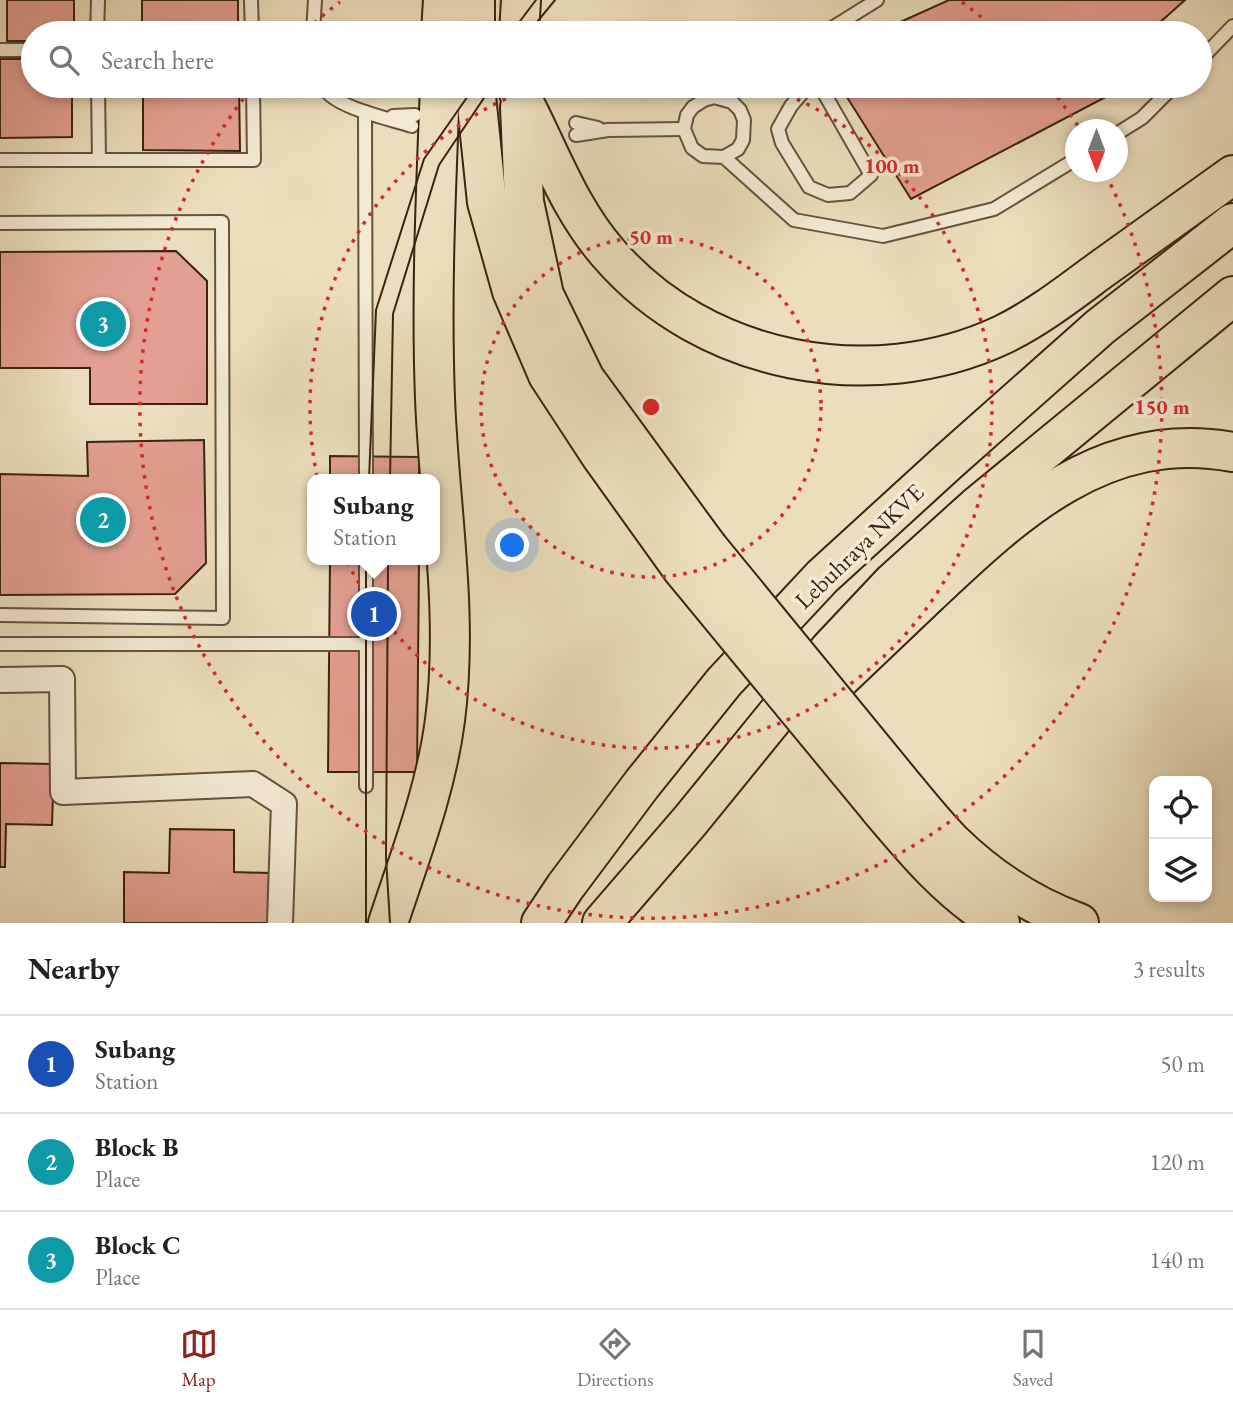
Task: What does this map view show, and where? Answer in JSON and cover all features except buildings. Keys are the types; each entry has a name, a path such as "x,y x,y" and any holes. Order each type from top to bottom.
{"highway":[{"path":"442,21 443,0"},
{"path":"475,0 475,21"},
{"path":"520,21 521,0"},
{"path":"388,923 425,812 445,720 450,653 447,559 435,396 440,98"},
{"path":"476,98 487,202 512,291 548,375 601,456 695,558 892,799 925,863 960,895 1000,923"},
{"path":"519,98 524,202 544,295 585,379 695,558"},
{"path":"523,98 566,193 608,253 635,281 664,305 729,339 768,354 837,365 909,363 973,347 1002,334 1039,315 1233,176"},
{"name":"Lebuhraya NKVE","path":"541,923 596,845 708,703 822,577 1100,327 1233,223"},
{"name":"Lebuhraya NKVE","path":"602,923 690,821 829,650 893,582 976,507 1233,296"},
{"path":"690,821 990,536 1033,503 1069,479 1114,460 1184,447 1233,452"},
{"path":"892,799 951,841 976,864 1032,902 1079,923"}],"street":[{"path":"0,680 62,679 63,792 253,784 284,804 280,923"}],"lane":[{"path":"251,0 251,21"},
{"path":"314,21 315,0"},
{"path":"843,21 877,0"},
{"path":"97,21 98,1"},
{"path":"1212,48 1233,26"},
{"path":"0,50 21,50"},
{"path":"98,98 99,160"},
{"path":"0,160 254,160 253,98"},
{"path":"335,98 365,113 413,121"},
{"path":"722,98 732,102 740,110 746,130 738,149 724,157 703,156 692,148 684,129 687,116 693,107 704,100 722,98"},
{"path":"798,98 778,129 782,143 809,187 828,195 850,193 871,175 827,98"},
{"path":"1128,127 1142,118 1162,98"},
{"path":"365,113 366,474"},
{"path":"576,129 684,129"},
{"path":"724,157 794,220 883,236 994,209 1065,166"},
{"path":"0,223 222,222 223,618 0,615"},
{"path":"366,565 366,786"},
{"path":"0,644 366,644"}],"tram line":[{"path":"520,21 536,0"},
{"path":"538,21 555,0"},
{"path":"369,474 376,310 424,159 467,98"},
{"path":"390,474 393,314 439,165 484,98"},
{"path":"366,565 366,923"},
{"path":"388,565 386,858 390,923"}],"place":[{"name":"Block C","path":"103,324"},
{"name":"Block B","path":"103,520"},
{"name":"Subang","path":"374,614"}]}
